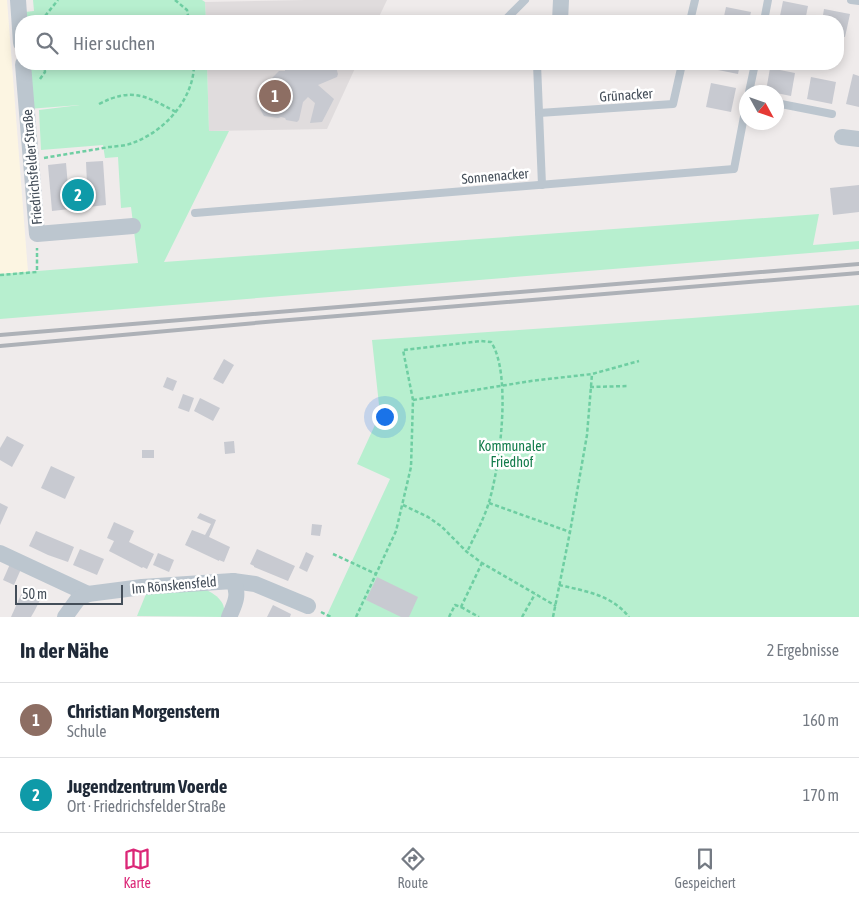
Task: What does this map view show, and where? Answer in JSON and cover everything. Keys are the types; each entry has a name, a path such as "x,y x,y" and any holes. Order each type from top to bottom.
{"street":[{"path":"18,0 19,15"},
{"path":"560,15 561,0"},
{"name":"Friedrichsfelder Straße","path":"24,70 37,234 132,226"},
{"path":"842,137 859,139"},
{"path":"0,553 88,594"},
{"name":"Im Rönskensfeld","path":"88,594 142,587 233,580 255,584 308,606"},
{"name":"Im Rönskensfeld","path":"229,617 238,594 233,580"},
{"path":"65,617 78,599 88,594"}],"lane":[{"path":"510,15 525,0"},
{"path":"691,15 695,0"},
{"path":"765,15 768,0"},
{"path":"851,0 859,1"},
{"path":"537,70 542,185"},
{"name":"Grünacker","path":"539,113 673,104 681,70"},
{"path":"750,85 754,70"},
{"path":"784,105 832,114"},
{"name":"Sonnenacker","path":"194,213 734,170 742,130"}],"path":[{"path":"46,15 58,0"},
{"path":"176,0 187,10 188,15"},
{"path":"31,160 134,143 156,131 176,112 188,92 194,70"},
{"path":"99,104 114,96 130,94 147,97 176,112"},
{"path":"0,275 37,272 37,234"},
{"path":"356,617 396,531 411,467 413,400 403,350 481,341 490,342 495,348 502,385 502,433 498,466 489,503 467,552"},
{"path":"413,400 502,385 592,374 639,361"},
{"path":"553,617 570,532 586,435 592,374"},
{"path":"590,388 628,386"},
{"path":"489,503 570,532"},
{"path":"403,505 442,526 467,552 482,564 556,606"},
{"path":"333,554 376,574"},
{"path":"461,607 482,564"},
{"path":"559,585 586,591 608,599 621,608 629,617"},
{"path":"522,617 535,594"},
{"path":"449,617 455,605 479,617"}],"shaded area":[{"path":"0,0 7,0 28,272 0,274"},
{"path":"387,0 380,15 206,15 205,2"},
{"path":"207,70 354,70 327,129 209,131"}],"green space":[{"path":"33,0 202,0 205,2 206,15 25,15 25,12 34,11"},
{"path":"28,70 207,70 209,131 229,131 164,262 819,214 813,245 859,241 859,249 0,319 0,274 138,263 131,207 121,208 118,157 105,158 103,145 41,150 39,110 80,105 28,109"},
{"name":"Kommunaler Friedhof","path":"859,305 859,617 326,617 390,479 357,464 380,414 372,340"},
{"path":"204,589 220,600 224,607 223,617 137,616 146,594"}],"building":[{"path":"783,1 808,6 806,15 780,15"},
{"path":"726,7 751,12 750,15 724,15"},
{"path":"824,9 850,14 845,37 844,15 823,15"},
{"path":"337,70 337,77 318,85 334,99 322,122 310,123 315,103 308,97 303,102 297,122 281,117 264,116 260,109 264,86 279,71"},
{"path":"718,70 739,70 738,74"},
{"path":"770,70 795,73 791,96 784,95 784,85 767,85"},
{"path":"853,74 859,76 859,107 846,104"},
{"path":"811,77 836,82 832,104 807,99"},
{"path":"711,83 736,88 731,112 706,107"},
{"path":"103,161 106,205 52,211 48,165 66,163 68,186 87,184 86,162"},
{"path":"859,185 859,212 833,215 830,188"},
{"path":"224,359 234,365 223,384 213,379"},
{"path":"167,377 177,381 173,391 163,387"},
{"path":"183,394 194,398 189,412 178,408"},
{"path":"200,398 220,408 213,421 194,411"},
{"path":"7,436 24,445 12,467 0,460 0,448"},
{"path":"234,441 235,453 225,454 224,442"},
{"path":"142,450 154,450 154,458 142,458"},
{"path":"51,466 75,477 65,499 41,488"},
{"path":"0,503 8,507 0,525"},
{"path":"200,513 216,520 209,537 230,547 224,562 185,545 192,530 205,535 211,524 197,518"},
{"path":"114,522 134,531 129,542 154,554 147,569 109,551 114,541 107,538"},
{"path":"312,524 322,525 320,536 311,535"},
{"path":"36,531 74,547 68,562 29,546"},
{"path":"80,549 104,559 97,575 73,565"},
{"path":"257,549 295,566 288,581 250,564"},
{"path":"306,552 314,556 307,572 299,568"},
{"path":"158,553 174,560 169,572 153,565"},
{"path":"10,564 21,569 14,585 3,580"},
{"path":"377,577 418,597 409,617 401,617 366,600"},
{"path":"23,590 41,598 31,617 11,617"},
{"path":"273,605 291,614 290,617 267,617"}],"railway":[{"path":"0,335 859,264"},
{"path":"0,346 859,273"}],"place":[{"name":"Christian Morgenstern","path":"275,96"},
{"name":"Jugendzentrum Voerde","path":"78,195"}]}
